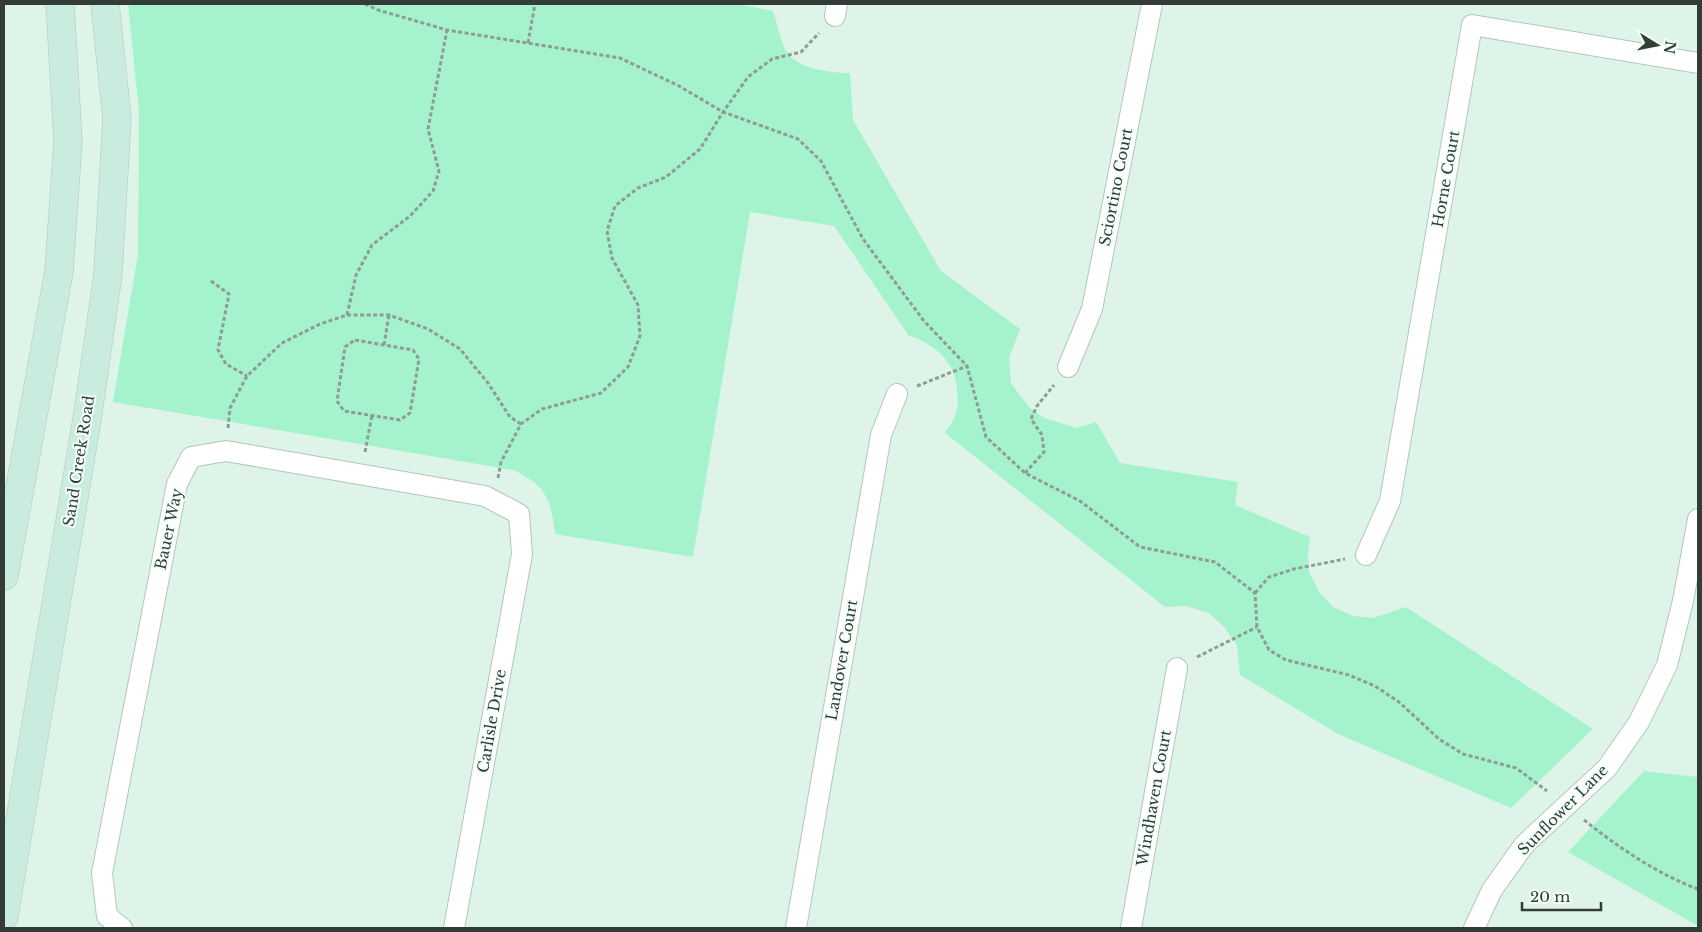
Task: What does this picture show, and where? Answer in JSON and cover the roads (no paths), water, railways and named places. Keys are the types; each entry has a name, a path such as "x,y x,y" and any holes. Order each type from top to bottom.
{"main road":[{"path":"4,576 59,271 68,141 60,4"},
{"name":"Sand Creek Road","path":"4,916 88,413 108,274 117,118 105,4"}],"street":[{"name":"Sciortino Court","path":"1068,367 1092,310 1152,4"},
{"name":"Horne Court","path":"1366,555 1390,501 1472,25 1698,63"},
{"name":"Landover Court","path":"796,928 882,435 897,394"},
{"name":"Bauer Way","path":"122,928 107,916 102,873 177,484 191,457 226,450 485,496 520,514"},
{"name":"Carlisle Drive","path":"454,928 522,554 520,514"},
{"name":"Sunflower Lane","path":"1474,928 1492,890 1524,846 1607,768 1639,722 1667,665 1683,601 1698,519"},
{"name":"Windhaven Court","path":"1131,928 1177,668"}]}
